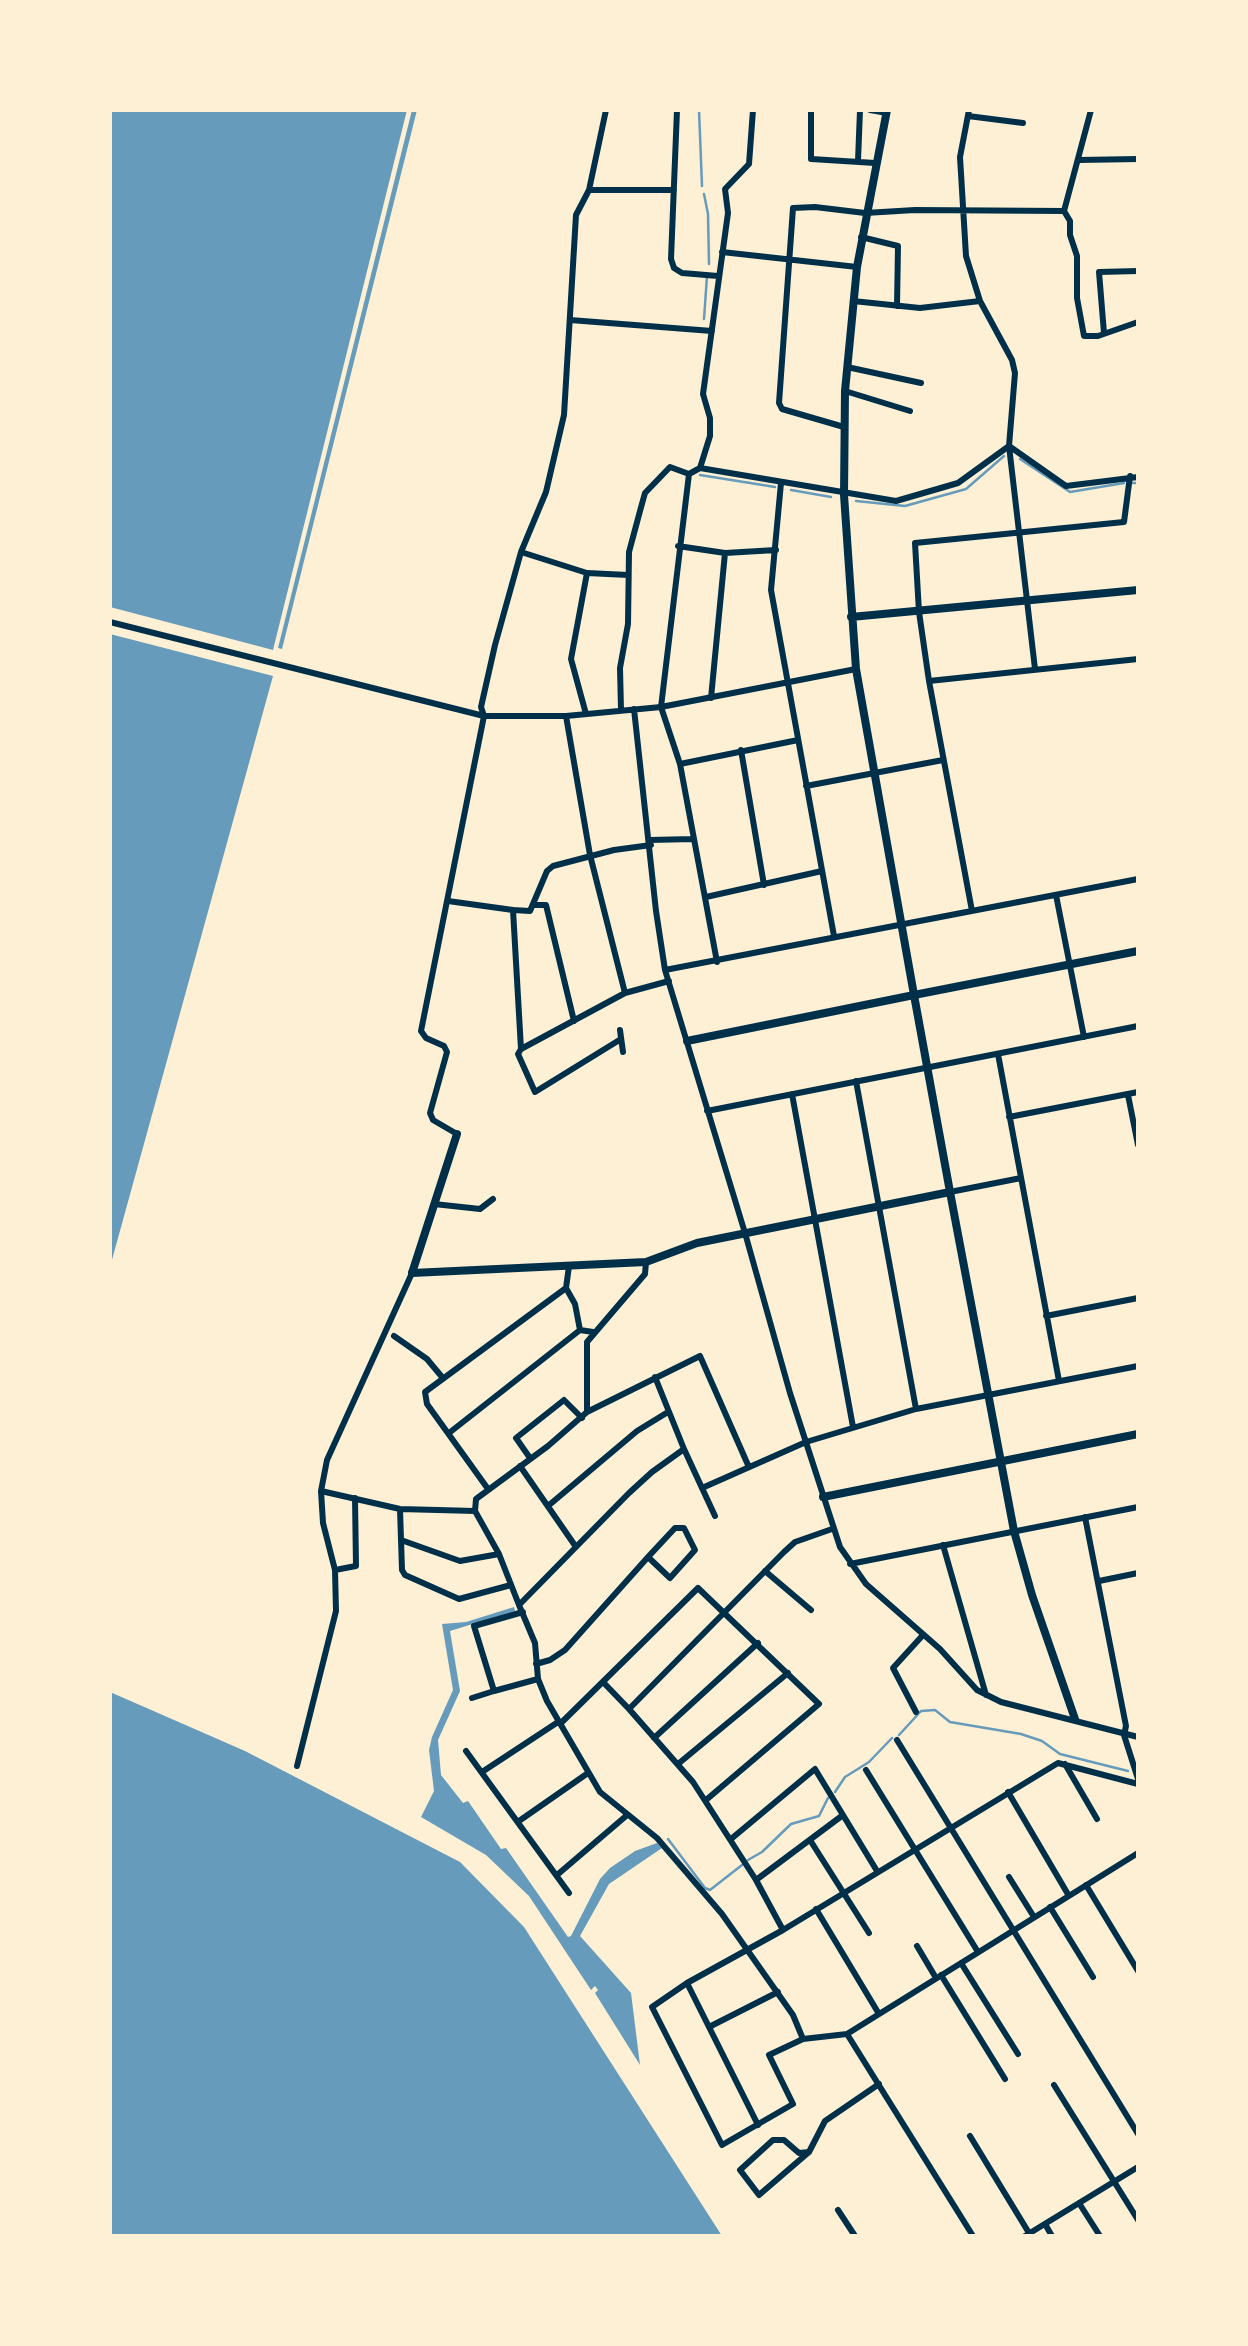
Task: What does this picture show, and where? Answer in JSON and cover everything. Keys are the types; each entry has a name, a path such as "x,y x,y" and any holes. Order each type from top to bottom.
{"street":[{"path":"297,1766 336,1611 335,1570 323,1523 321,1491 327,1460 412,1273 456,1134 433,1120 430,1113 447,1052 421,1031 495,645 522,552 546,492 564,415 576,215 590,190 606,110"},
{"path":"677,110 671,259 674,268 682,273 718,276"},
{"path":"700,468 710,436 703,394 728,213 726,189 749,164 752,110"},
{"path":"811,110 811,159 875,163"},
{"path":"858,161 860,110"},
{"path":"870,110 887,111 861,236 844,428 850,617 856,669 1014,1532 1075,1719"},
{"path":"1091,110 1064,211 1077,256 1077,298 1084,336 1138,322"},
{"path":"1023,123 969,113 960,157 966,256 980,301 1015,373 1009,446 1035,669"},
{"path":"1079,160 1138,160"},
{"path":"590,190 674,190"},
{"path":"844,428 782,409 779,402 793,208 865,214 1064,211"},
{"path":"861,236 898,246 897,306"},
{"path":"722,252 857,268"},
{"path":"1104,333 1099,272 1138,271"},
{"path":"854,301 920,308 980,301"},
{"path":"570,320 712,331"},
{"path":"847,367 921,382"},
{"path":"845,391 910,412"},
{"path":"972,912 929,682 915,544 1124,522 1134,477 1066,486 1009,446"},
{"path":"622,710 620,668 628,624 629,552 646,493 670,467 689,474 700,468 896,501 958,484 1009,446"},
{"path":"689,474 661,708 680,764 717,962"},
{"path":"782,483 771,590 834,936"},
{"path":"678,546 725,553 776,550"},
{"path":"522,552 586,573 628,574"},
{"path":"711,698 725,553"},
{"path":"586,573 571,659 586,714"},
{"path":"850,617 1138,590"},
{"path":"110,622 484,716 566,716 661,708 856,669"},
{"path":"929,682 1138,659"},
{"path":"634,709 665,970 832,1529 850,1564 866,1584 924,1635 965,1680 986,1695 1138,1737"},
{"path":"566,716 590,856 625,992"},
{"path":"680,764 798,740"},
{"path":"742,750 764,885"},
{"path":"806,786 943,760"},
{"path":"448,901 530,911 547,870 650,842 693,839"},
{"path":"706,897 822,872"},
{"path":"665,970 1138,879"},
{"path":"1056,895 1084,1037"},
{"path":"534,905 546,905 574,1021"},
{"path":"512,910 521,1049"},
{"path":"688,1041 1138,952"},
{"path":"623,1052 620,1034 536,1092 518,1054 625,992 669,981"},
{"path":"707,1110 1138,1026"},
{"path":"998,1054 1059,1381"},
{"path":"856,1082 916,1408"},
{"path":"1009,1117 1138,1092"},
{"path":"792,1094 853,1428"},
{"path":"1128,1095 1138,1145"},
{"path":"412,1273 646,1262 698,1243 1022,1178"},
{"path":"434,1204 480,1209 493,1199"},
{"path":"584,1415 587,1342 645,1274 646,1262"},
{"path":"569,1266 566,1288 575,1304 580,1330"},
{"path":"488,1489 424,1398 424,1392 566,1288"},
{"path":"1046,1316 1138,1298"},
{"path":"449,1434 580,1330 593,1332"},
{"path":"394,1336 427,1359 442,1378"},
{"path":"748,1465 700,1356 584,1415 476,1499 475,1511 499,1554 536,1642 538,1679 588,1773 600,1792 666,1847 749,1950 793,2014 803,2039"},
{"path":"702,1488 806,1442 916,1408 1138,1366"},
{"path":"655,1377 715,1516"},
{"path":"530,1458 516,1438 564,1400 584,1415"},
{"path":"548,1506 637,1431 668,1412"},
{"path":"823,1497 1138,1434"},
{"path":"494,1690 474,1626 521,1609 576,1547 652,1472 684,1449"},
{"path":"520,1466 576,1547"},
{"path":"321,1491 400,1509 475,1511"},
{"path":"335,1570 356,1566 355,1498"},
{"path":"850,1564 1138,1507"},
{"path":"400,1509 405,1576 459,1599 511,1585"},
{"path":"1085,1517 1126,1726 1124,1735 1138,1781"},
{"path":"536,1664 564,1650 674,1528 684,1528 696,1550 670,1578 648,1557"},
{"path":"629,1709 795,1542 832,1529"},
{"path":"401,1540 460,1561 499,1554"},
{"path":"943,1544 986,1695"},
{"path":"764,1571 811,1610"},
{"path":"1098,1581 1138,1574"},
{"path":"482,1772 559,1723 698,1588 819,1704 706,1800"},
{"path":"916,1712 894,1668 924,1635"},
{"path":"654,1738 758,1644"},
{"path":"678,1764 788,1673"},
{"path":"472,1698 538,1679"},
{"path":"604,1682 706,1800 783,1930"},
{"path":"897,1740 1138,2134"},
{"path":"466,1750 569,1893"},
{"path":"1064,1762 1098,1819"},
{"path":"1138,1781 1058,1763 652,2007 722,2145 793,2104 769,2055 803,2039 847,2034 1138,1854"},
{"path":"730,1839 815,1769 877,1871"},
{"path":"866,1770 978,1952"},
{"path":"518,1821 588,1773"},
{"path":"1008,1792 1069,1896"},
{"path":"756,1880 843,1815"},
{"path":"557,1875 626,1816"},
{"path":"810,1840 870,1933"},
{"path":"1009,1877 1034,1917"},
{"path":"1086,1885 1138,1971"},
{"path":"1050,1907 1093,1977"},
{"path":"816,1909 879,2014"},
{"path":"917,1946 1005,2079"},
{"path":"961,1962 1018,2054"},
{"path":"687,1983 758,2125"},
{"path":"710,2027 778,1992"},
{"path":"847,2034 973,2236"},
{"path":"809,2152 799,2153 784,2140 773,2140 740,2170 759,2196 809,2152 825,2121 878,2084"},
{"path":"1054,2085 1138,2220"},
{"path":"970,2136 1027,2235 1138,2166"},
{"path":"1080,2203 1100,2236"},
{"path":"838,2210 855,2236"},
{"path":"1045,2224 1052,2236"}],"water":[{"path":"110,110 407,110 273,650 110,607"},
{"path":"412,110 417,110 282,649 278,648"},
{"path":"110,634 273,676 110,1267"},
{"path":"514,1607 515,1611 450,1631 460,1691 438,1740 441,1775 463,1803 468,1801 501,1849 506,1848 568,1937 610,1868 635,1851 657,1843 662,1848 609,1884 580,1936 631,1993 640,2065 595,1993 598,1990 595,1986 591,1990 529,1896 486,1855 421,1817 434,1791 429,1750 432,1737 453,1690 442,1624 466,1622"},
{"path":"110,1692 245,1751 460,1862 524,1927 722,2236 110,2236"}],"waterway":[{"path":"699,110 702,186"},
{"path":"704,194 709,264"},
{"path":"704,319 707,276"},
{"path":"856,501 905,506 966,489 1004,456"},
{"path":"1020,459 1070,492 1124,483"},
{"path":"700,475 775,487"},
{"path":"1133,483 1138,483"},
{"path":"791,490 831,497"},
{"path":"899,1735 921,1711 935,1710 950,1722 1021,1734 1042,1741 1060,1754 1128,1771"},
{"path":"835,1792 845,1777 869,1762 892,1738"},
{"path":"748,1860 791,1824 819,1816 828,1798"},
{"path":"668,1839 710,1890 742,1865"}]}
